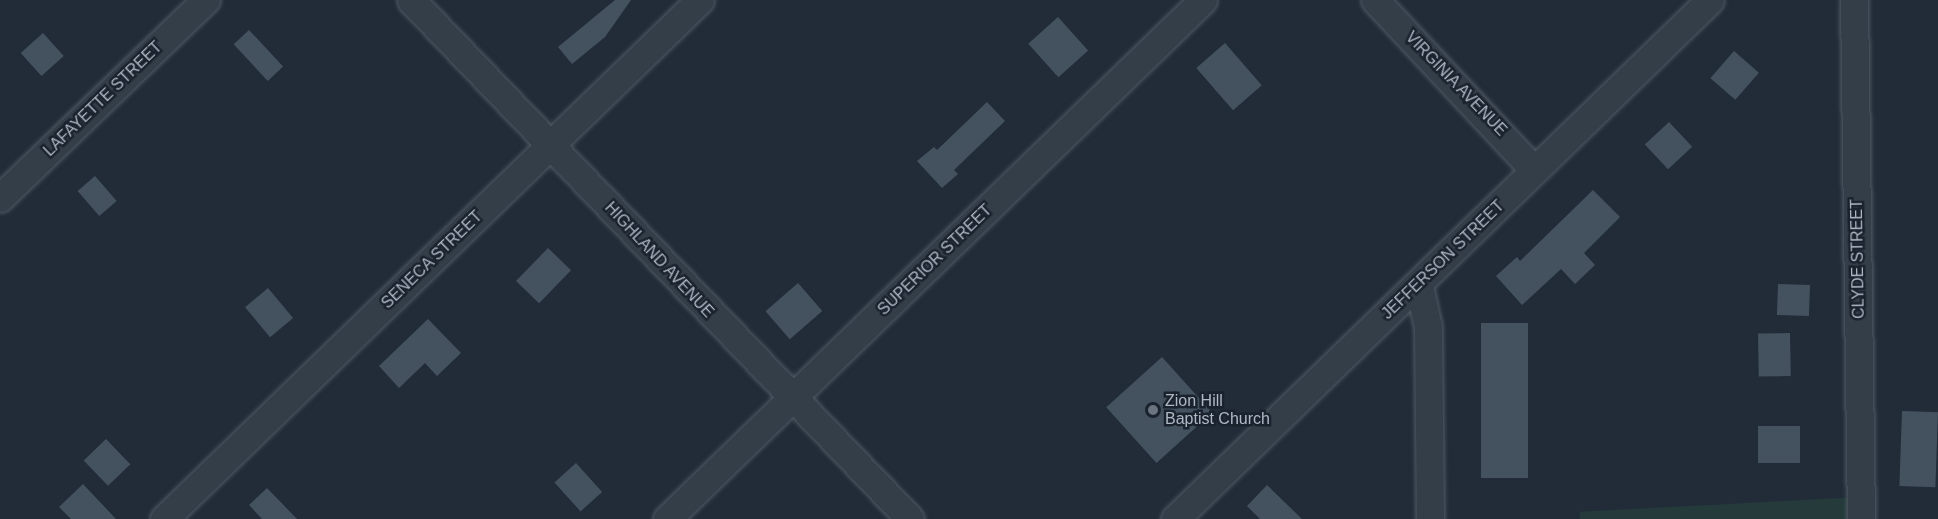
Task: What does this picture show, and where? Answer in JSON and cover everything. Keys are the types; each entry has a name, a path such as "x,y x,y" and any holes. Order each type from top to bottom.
{"street":[{"name":"LAFAYETTE STREET","path":"0,198 206,0"},
{"name":"HIGHLAND AVENUE","path":"411,0 910,519"},
{"name":"SENECA STREET","path":"164,519 700,0"},
{"name":"SUPERIOR STREET","path":"667,519 1203,0"},
{"name":"VIRGINIA AVENUE","path":"1375,0 1534,170"},
{"name":"JEFFERSON STREET","path":"1175,519 1419,286 1534,170 1710,0"},
{"name":"CLYDE STREET","path":"1854,0 1861,519"},
{"path":"1419,286 1428,327 1430,519"}],"green space":[{"path":"1860,497 1861,519 1580,519 1579,512"}],"building":[{"path":"615,0 631,0 605,37 572,64 558,47"},
{"path":"1058,17 1088,50 1058,77 1028,44"},
{"path":"249,30 283,67 268,81 234,44"},
{"path":"43,33 64,56 41,76 21,53"},
{"path":"1225,43 1262,85 1233,110 1196,68"},
{"path":"1734,51 1759,73 1735,100 1710,78"},
{"path":"987,102 1005,121 954,170 958,174 942,188 917,161 934,147 937,150"},
{"path":"1669,122 1692,147 1668,169 1645,145"},
{"path":"95,176 117,201 99,216 78,191"},
{"path":"1593,190 1620,217 1584,253 1595,265 1575,284 1561,269 1522,305 1496,276 1517,257 1520,261"},
{"path":"548,248 571,270 539,303 516,281"},
{"path":"798,283 822,311 790,339 766,311"},
{"path":"1778,284 1810,285 1809,316 1777,315"},
{"path":"268,288 293,318 270,337 245,307"},
{"path":"428,319 461,353 437,376 425,363 399,388 379,366"},
{"path":"1481,323 1528,323 1528,478 1481,478"},
{"path":"1790,333 1791,376 1759,377 1758,334"},
{"path":"1162,357 1212,413 1156,463 1106,407"},
{"path":"1902,411 1938,412 1935,487 1899,486"},
{"path":"1758,426 1800,426 1800,463 1758,463"},
{"path":"106,439 130,464 108,486 84,461"},
{"path":"576,463 602,492 581,511 554,482"},
{"path":"83,484 116,519 71,519 59,507"},
{"path":"1267,485 1302,519 1260,519 1247,506"},
{"path":"267,488 297,519 262,519 249,505"}],"place":[{"name":"Zion Hill Baptist Church","path":"1153,410"}]}
